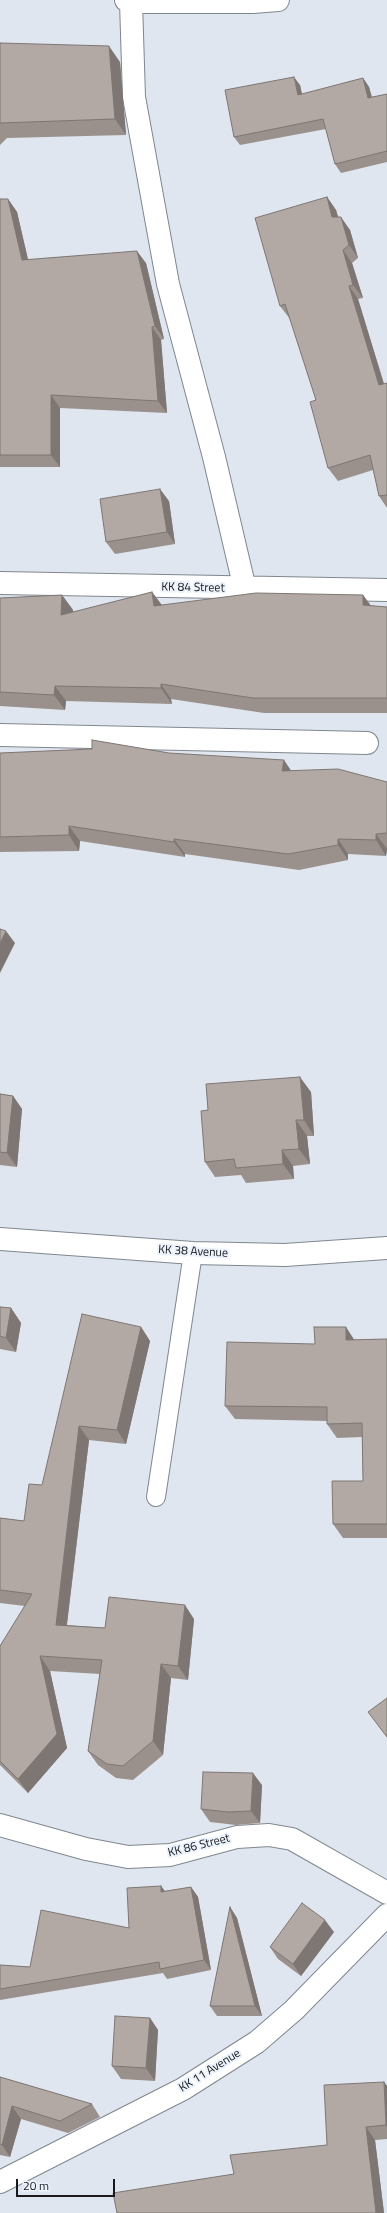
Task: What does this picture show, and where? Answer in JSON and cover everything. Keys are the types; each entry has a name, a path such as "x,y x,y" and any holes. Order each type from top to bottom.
{"street":[{"path":"244,589 214,457 165,270 134,97 129,1 253,2 278,0"},
{"name":"KK 84 Street","path":"0,583 244,589 387,590"},
{"path":"0,735 367,743"},
{"name":"KK 38 Avenue","path":"0,1239 193,1253 285,1255 387,1248"},
{"name":"KK 86 Street","path":"0,1825 86,1849 128,1857 170,1855 237,1837 269,1834 292,1839 387,1893"},
{"name":"KK 11 Avenue","path":"0,2182 183,2089 257,2042 294,2010 387,1915"}],"lane":[{"path":"156,1497 193,1253"}],"building":[{"path":"0,43 109,46 115,119 0,123"},
{"path":"294,77 298,95 363,78 368,98 387,94 387,151 335,164 323,119 234,137 225,90"},
{"path":"327,197 332,217 341,217 349,245 343,250 353,285 349,286 379,385 387,383 387,495 379,496 370,455 328,468 310,402 316,400 285,304 280,306 255,218"},
{"path":"0,199 8,199 22,260 137,251 155,326 152,327 158,401 51,395 51,455 0,455"},
{"path":"160,489 167,532 106,542 100,499"},
{"path":"152,592 154,606 256,593 363,595 363,605 387,607 387,698 253,698 161,684 161,688 55,686 54,695 0,692 0,598 62,595 61,615"},
{"path":"92,740 169,753 284,760 282,771 338,769 387,782 387,833 376,834 376,840 338,839 338,845 288,854 174,839 174,842 69,826 69,835 0,837 0,753 92,749"},
{"path":"0,929 6,931 0,943"},
{"path":"300,1077 304,1120 296,1120 299,1149 282,1150 283,1164 236,1168 234,1159 205,1162 201,1111 208,1110 206,1084"},
{"path":"0,1094 13,1096 7,1153 0,1152"},
{"path":"0,1307 11,1308 6,1338 0,1336"},
{"path":"82,1314 141,1327 117,1430 79,1426 56,1625 105,1628 109,1597 185,1605 178,1666 161,1664 153,1741 123,1766 107,1764 88,1751 102,1660 40,1656 57,1734 18,1779 0,1761 0,1646 32,1594 0,1590 0,1518 24,1521 29,1484 42,1485"},
{"path":"314,1327 346,1327 346,1340 387,1339 387,1524 333,1524 332,1481 363,1481 362,1423 327,1424 327,1407 225,1406 227,1342 315,1344"},
{"path":"387,1698 387,1737 368,1712"},
{"path":"203,1772 253,1773 251,1811 228,1812 201,1809"},
{"path":"161,1886 161,1892 191,1887 204,1960 160,1969 159,1962 0,1989 0,1965 30,1967 41,1910 129,1928 127,1888"},
{"path":"302,1903 325,1920 293,1964 270,1947"},
{"path":"230,1907 255,2006 210,2006"},
{"path":"115,2016 150,2018 146,2068 112,2066"},
{"path":"0,2077 92,2104 60,2121 12,2106 2,2145 0,2144"},
{"path":"384,2082 386,2125 366,2127 376,2213 117,2213 113,2193 234,2174 230,2155 327,2145 324,2085"}]}
